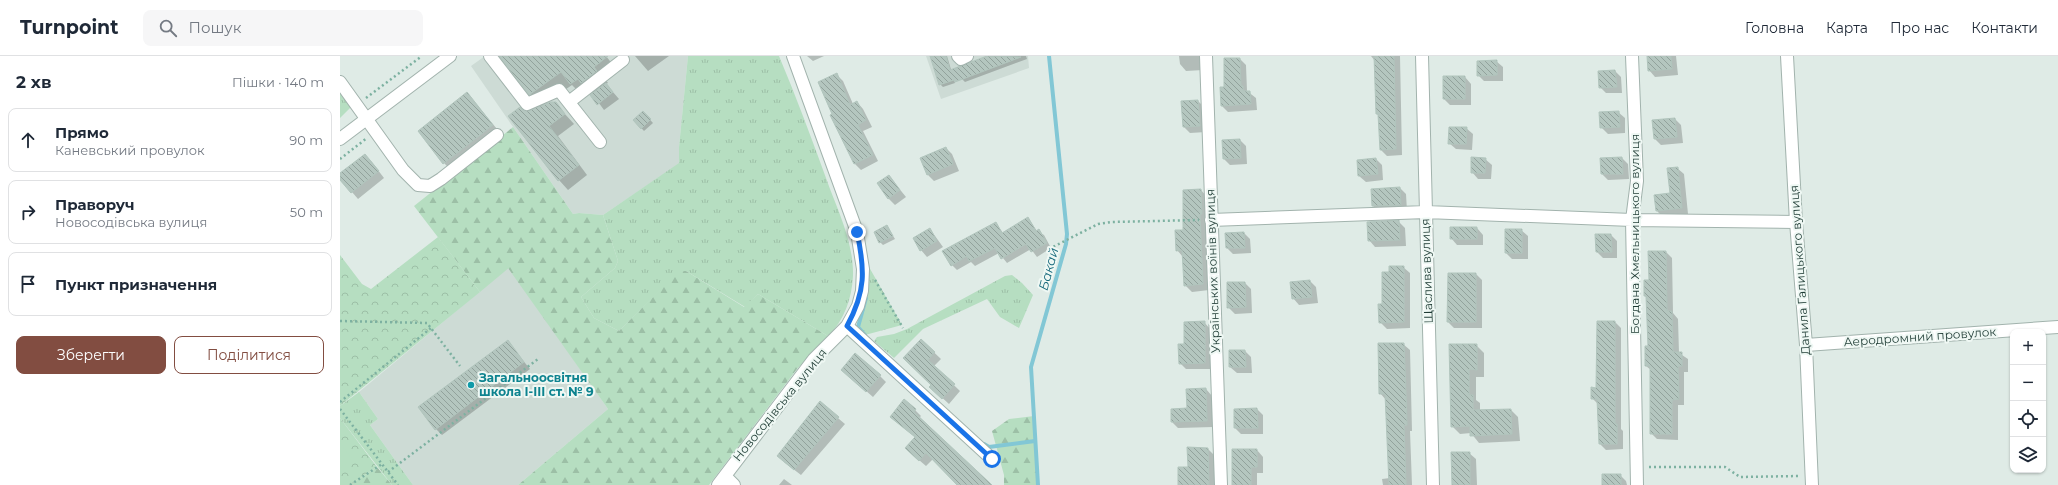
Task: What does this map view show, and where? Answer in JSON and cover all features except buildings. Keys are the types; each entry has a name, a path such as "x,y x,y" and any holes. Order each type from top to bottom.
{"street":[{"path":"340,139 450,56"},
{"path":"490,56 527,104 559,90 600,142"},
{"name":"Новосодівська вулиця","path":"721,480 814,359 847,326 858,306 862,290 861,252 857,232 793,56"},
{"path":"958,56 961,58 967,56"},
{"name":"Українських воїнів вулиця","path":"1206,56 1221,485"},
{"name":"Щаслива вулиця","path":"1422,56 1433,485"},
{"name":"Богдана Хмельницького вулиця","path":"1632,56 1637,181 1632,220 1637,485"},
{"name":"Данила Галицького вулиця","path":"1787,56 1796,222 1806,345 1811,481"},
{"path":"569,102 623,60"},
{"path":"340,82 411,180 418,185 430,186 441,180 497,135"},
{"path":"1211,220 1426,212 1632,220 1796,222"},
{"path":"847,326 992,459"},
{"name":"Аеродромний провулок","path":"1806,345 2058,327"},
{"path":"721,480 734,485"}],"path":[{"path":"357,105 422,56"},
{"path":"340,159 376,132"},
{"path":"1049,249 1098,224 1112,222 1211,220"},
{"path":"872,274 903,328"},
{"path":"340,320 426,323 460,366"},
{"path":"340,402 431,328"},
{"path":"388,472 538,359"},
{"path":"340,409 398,485"},
{"path":"350,485 382,464"},
{"path":"1637,468 1725,467 1740,476 1811,481"}],"shaded area":[{"path":"485,56 688,56 679,147 680,163 603,215 573,214 471,66"},
{"path":"926,56 1028,56 1029,68 941,99"},
{"path":"509,267 608,409 518,485 413,485 370,425 378,419 359,392"}],"green space":[{"path":"688,56 779,56 840,214 851,251 853,276 849,301 839,323 828,336 758,294 745,307 686,271 679,272 619,331 594,318 581,297 615,268 618,261 603,215 679,163 679,147"},
{"path":"340,92 351,107 340,118"},
{"path":"513,127 573,214 603,215 618,261 615,268 581,297 594,318 619,331 679,271 686,271 744,307 758,294 828,336 797,369 709,485 518,485 608,409 508,268 480,292 414,206"},
{"path":"438,237 480,292 340,406 340,255 362,284 371,289"},
{"path":"869,267 902,325 865,335 858,327 867,295"},
{"path":"1012,275 1033,295 1019,328 1000,317 987,299 923,329 894,358 874,341 877,337 894,334 907,329 1005,276"},
{"path":"359,392 378,419 370,425 413,485 392,485 340,418 340,406"},
{"path":"1034,416 1038,485 1004,485 1004,475 992,431 1009,419"},
{"path":"340,418 377,467 350,485 340,485"},
{"path":"340,443 352,459 340,468"},
{"path":"377,467 392,485 350,485"}],"waterway":[{"name":"Бакай","path":"1038,485 1031,367 1066,244 1067,234 1049,56"},
{"path":"865,335 858,327 866,298"},
{"path":"984,444 989,447 1035,441"}],"place":[{"name":"Загальноосвітня школа І-ІІІ ст. № 9","path":"471,385"}],"route":[{"path":"857,232 863,269 862,290 858,306 847,326 992,459"}]}
